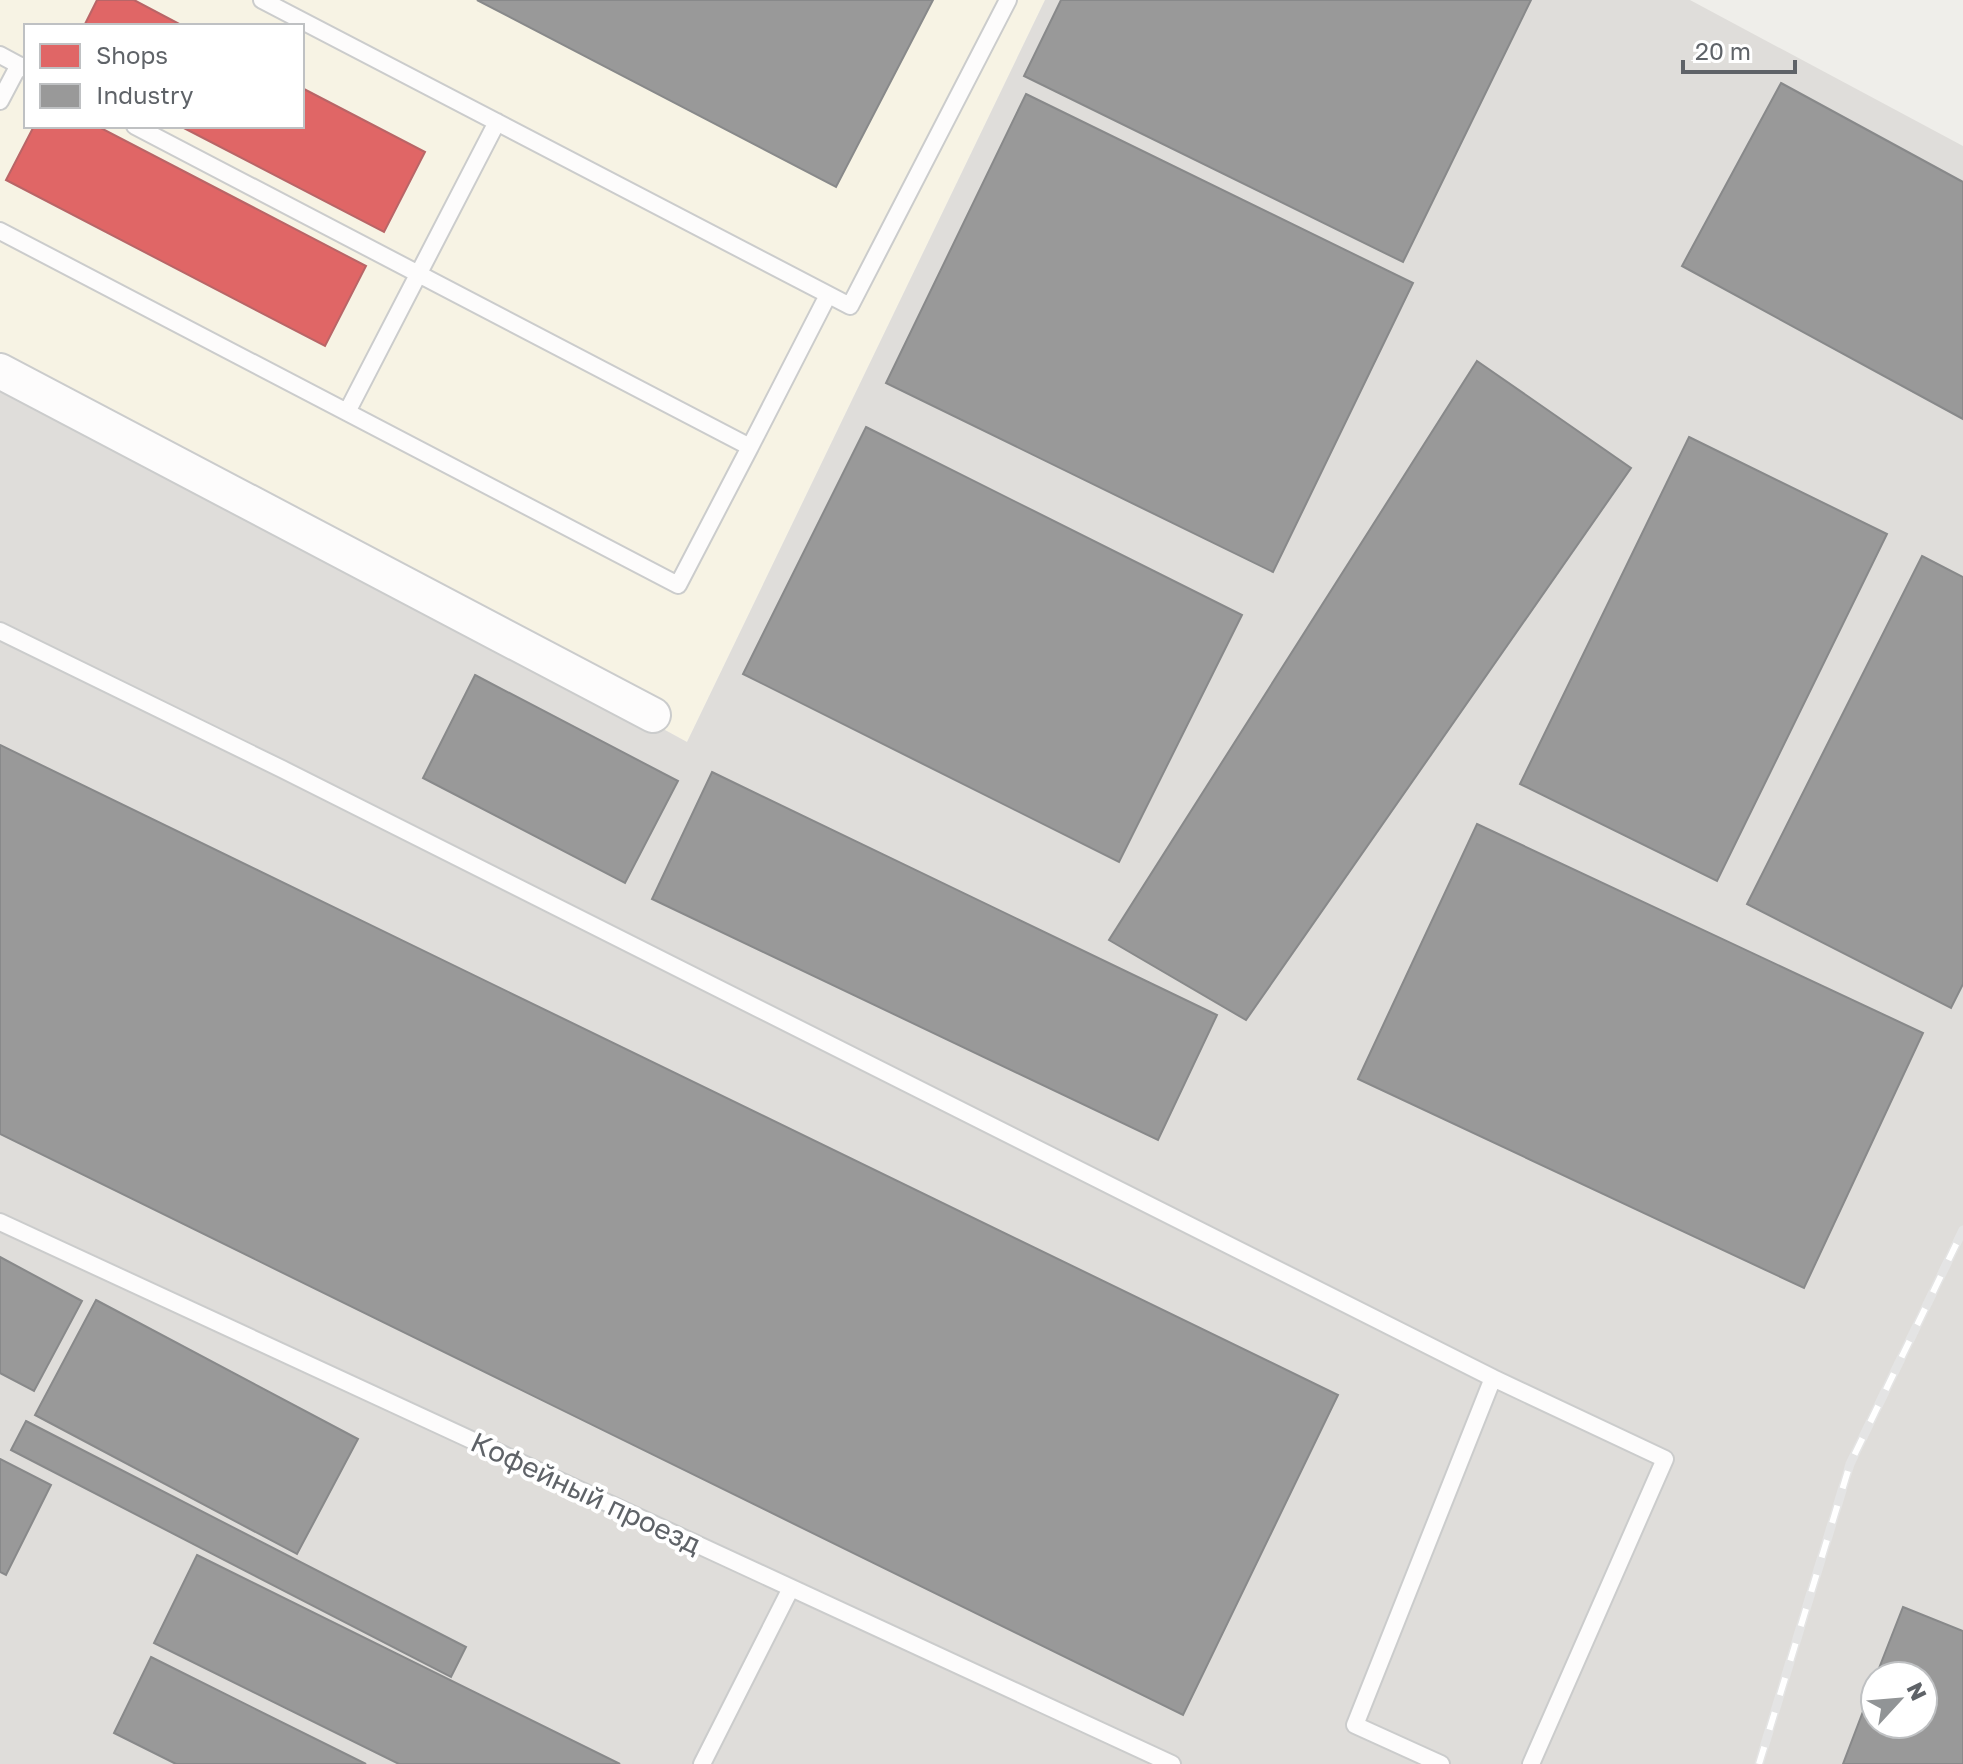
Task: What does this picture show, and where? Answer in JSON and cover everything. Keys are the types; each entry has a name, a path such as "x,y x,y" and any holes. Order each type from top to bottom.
{"street":[{"path":"0,371 653,715"}],"lane":[{"path":"262,0 850,306 1008,0"},
{"path":"0,55 22,67 0,101"},
{"path":"347,412 497,122"},
{"path":"139,128 750,447"},
{"path":"0,231 678,585 828,295"},
{"path":"0,631 296,776 1493,1378 1665,1459 1531,1764"},
{"name":"Кофейный проезд","path":"0,1222 1172,1764"},
{"path":"1441,1764 1355,1725 1493,1378"},
{"path":"702,1764 791,1588"}],"shaded area":[{"path":"0,0 1045,0 687,742 0,368"},
{"path":"1045,0 1690,0 1963,146 1963,1764 0,1764 0,368 687,742"}],"building: Shops":[{"path":"97,0 134,0 179,24 85,24"},
{"path":"304,89 425,152 384,232 184,128 304,128"},
{"path":"33,128 101,128 366,266 325,346 6,180"}],"building: Industry":[{"path":"477,0 933,0 836,187"},
{"path":"1061,0 1531,0 1403,262 1024,76"},
{"path":"1781,83 1963,182 1963,419 1682,266"},
{"path":"1026,94 1413,283 1273,572 886,383"},
{"path":"1477,361 1631,468 1246,1020 1109,940"},
{"path":"866,427 1242,615 1119,862 743,674"},
{"path":"1689,437 1887,534 1717,881 1520,784"},
{"path":"1922,556 1963,577 1963,984 1951,1008 1747,904"},
{"path":"475,675 678,781 625,883 423,778"},
{"path":"0,745 1338,1395 1183,1715 0,1134"},
{"path":"712,772 1217,1015 1158,1140 652,899"},
{"path":"1477,824 1923,1033 1804,1288 1358,1079"},
{"path":"0,1257 82,1301 34,1391 0,1373"},
{"path":"96,1300 358,1439 297,1554 35,1415"},
{"path":"26,1421 466,1647 451,1677 11,1450"},
{"path":"0,1459 51,1485 6,1575 0,1572"},
{"path":"197,1555 620,1764 399,1764 154,1643"},
{"path":"1903,1607 1963,1631 1963,1764 1843,1764 1859,1722 1859,1740 1939,1740 1939,1660 1882,1660"},
{"path":"151,1657 366,1764 176,1764 114,1733"}],"railway":[{"path":"1759,1764 1850,1464 1963,1230"}]}
